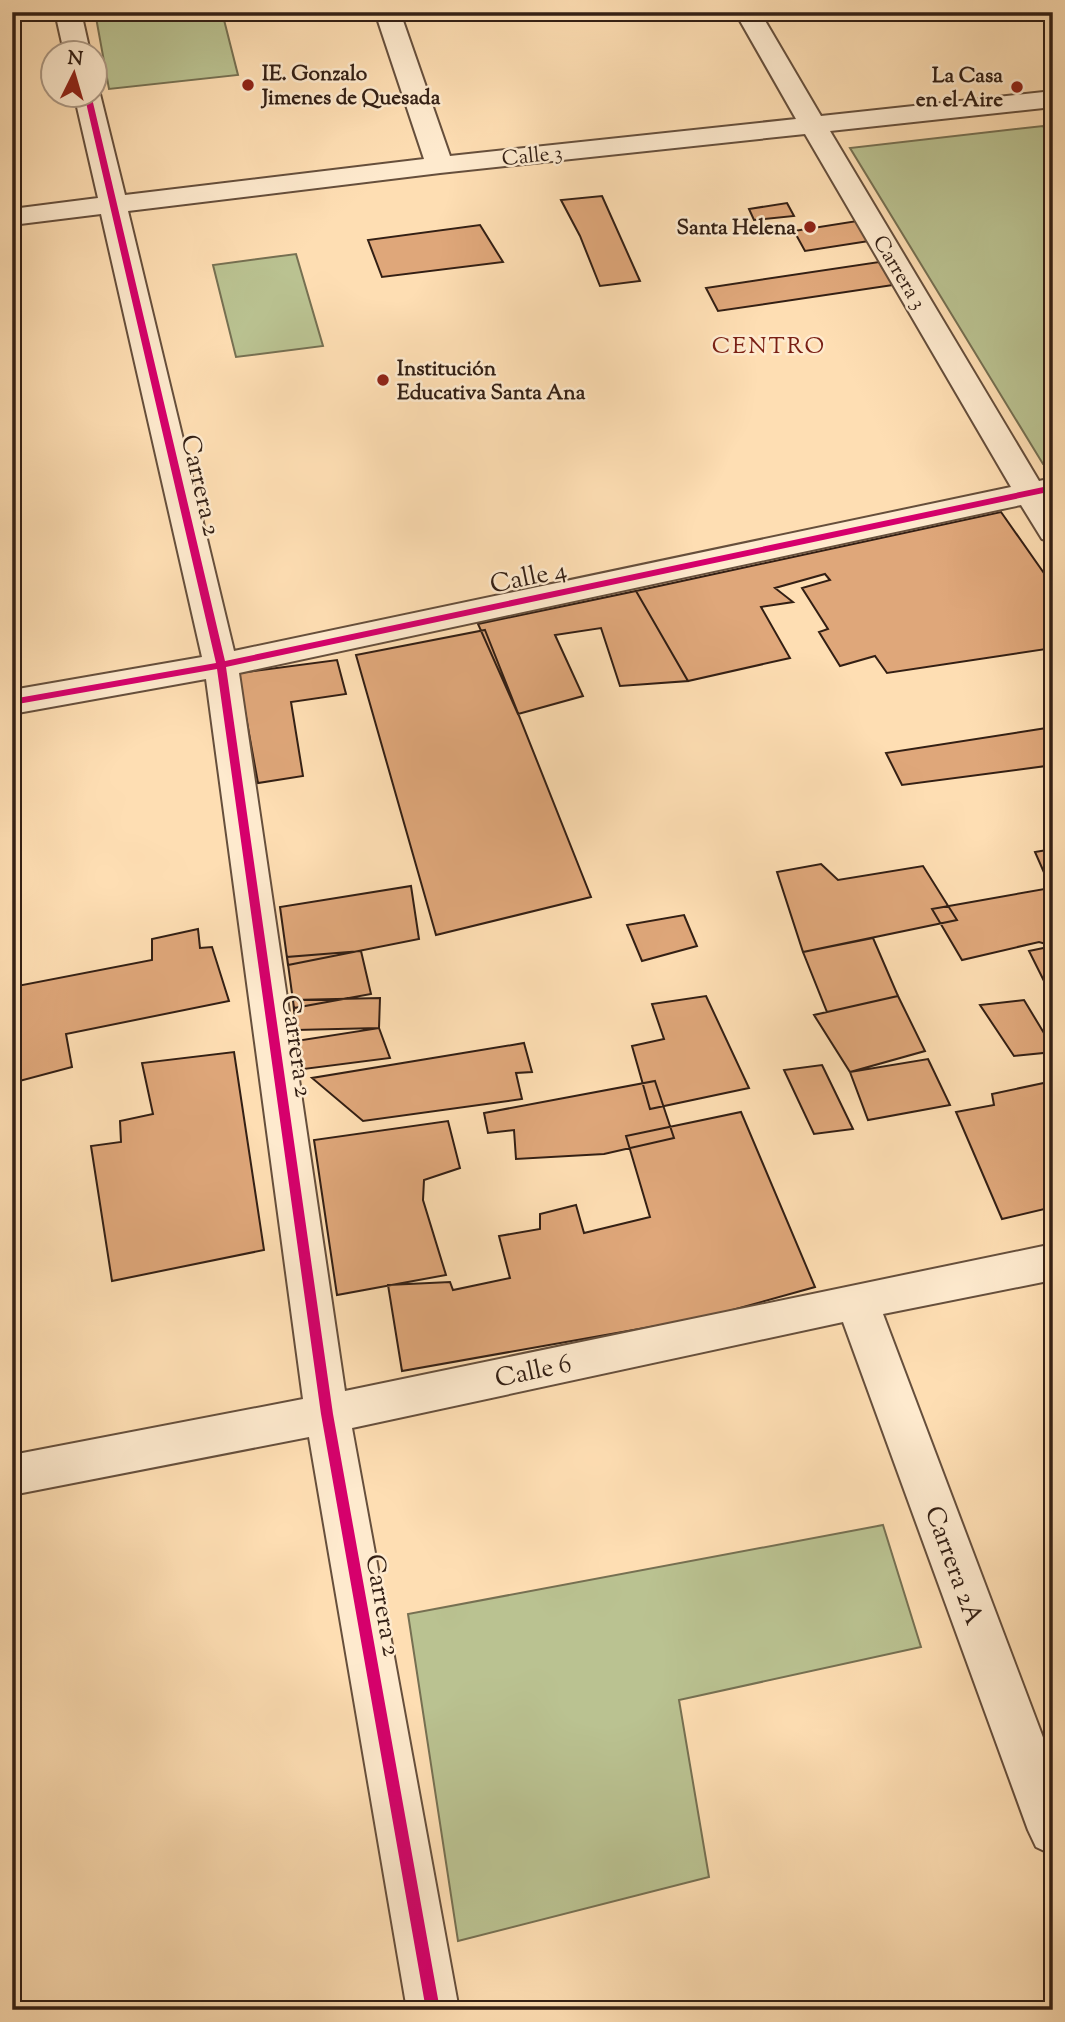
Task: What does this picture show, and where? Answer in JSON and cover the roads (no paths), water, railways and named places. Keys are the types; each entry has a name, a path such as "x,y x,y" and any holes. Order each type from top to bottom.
{"street":[{"path":"68,12 74,38"},
{"path":"387,12 440,165"},
{"name":"Carrera 3","path":"747,12 811,125 1042,490 1053,532"},
{"name":"Calle 3","path":"12,217 440,165 1053,100"},
{"name":"Carrera 2","path":"90,108 221,665 327,1414 433,2010"},
{"name":"Calle 4","path":"12,702 221,665 1042,490"},
{"name":"Calle 6","path":"12,1475 327,1414 1053,1262"},
{"name":"Carrera 2A","path":"857,1301 1053,1830"}],"place":[{"name":"IE. Gonzalo Jimenes de Quesada","path":"248,85"},
{"name":"La Casa en el Aire","path":"1017,87"},
{"name":"Santa Helena","path":"810,227"},
{"name":"Institución Educativa Santa Ana","path":"383,380"}],"district":[{"name":"CENTRO","path":"769,345"}]}
